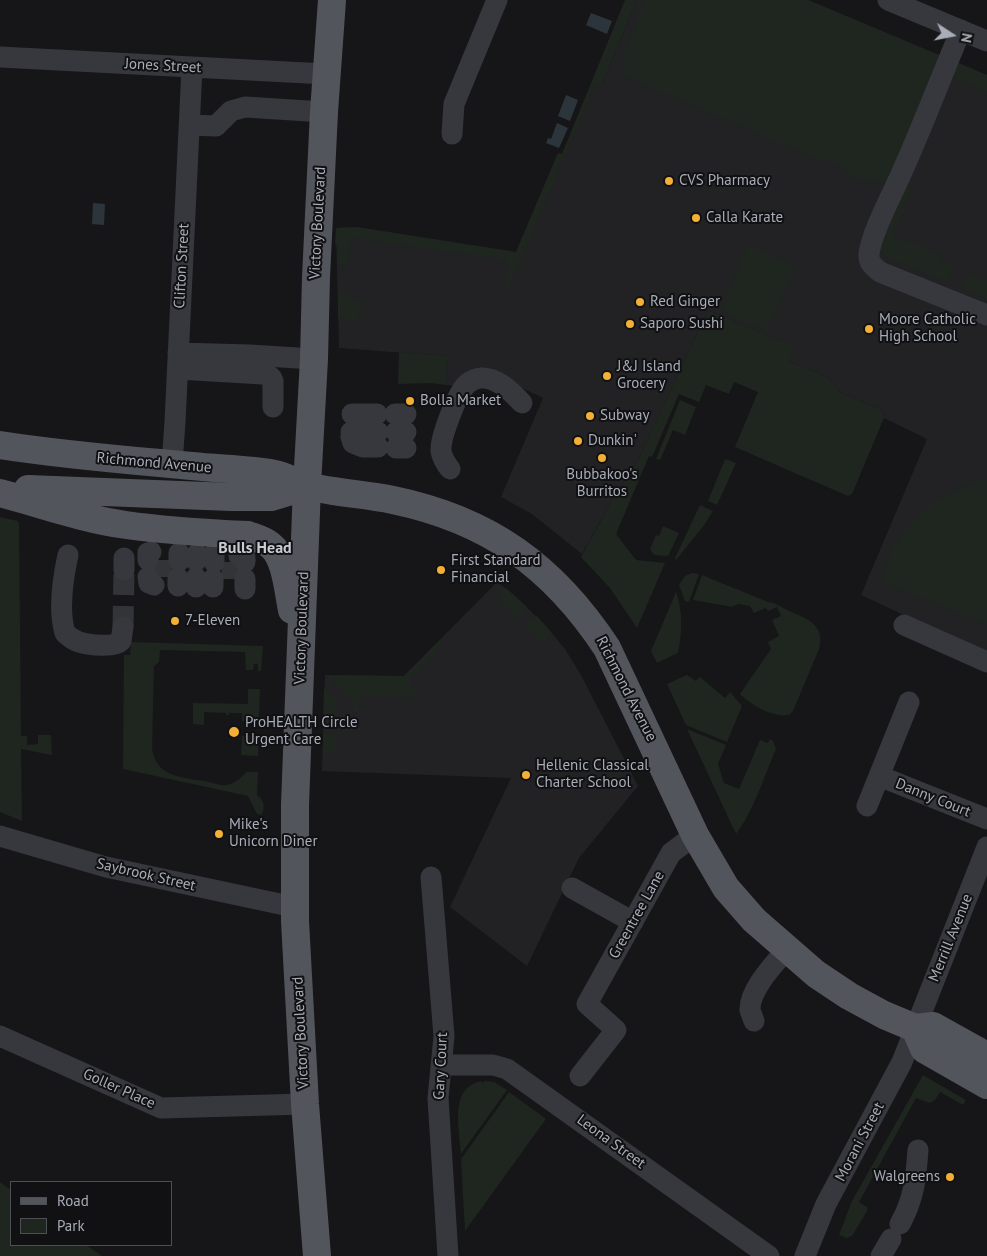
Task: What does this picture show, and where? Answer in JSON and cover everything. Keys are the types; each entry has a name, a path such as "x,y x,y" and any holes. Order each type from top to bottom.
{"main road":[{"name":"Victory Boulevard","path":"316,1256 294,907 295,805 316,276 326,74 332,0"},
{"name":"Richmond Avenue","path":"0,445 88,457 276,474 307,486 392,500 426,508 491,534 542,570 566,593 588,620 607,648 695,835 726,888 754,920 816,974 850,996 915,1028 934,1026 987,1056"},
{"name":"Richmond Avenue","path":"0,487 271,497 307,486"},
{"path":"0,493 71,513 125,525 177,531 248,535 267,543 278,554 286,576 301,664"},
{"path":"915,1028 924,1049 987,1085"}],"street":[{"path":"452,134 454,104 497,0"},
{"path":"888,0 987,41"},
{"path":"961,30 875,234 869,258 872,266 880,272 987,315"},
{"name":"Jones Street","path":"0,57 326,74"},
{"name":"Clifton Street","path":"172,464 192,67"},
{"path":"189,125 216,126 232,111 245,107 324,112"},
{"path":"178,361 249,354 314,359"},
{"path":"178,361 268,376 273,381 273,407"},
{"path":"450,469 441,452 443,436 462,391 467,384 481,378 489,379 509,389 522,403"},
{"path":"352,428 393,431 357,445 353,443 352,428"},
{"path":"68,555 63,574 62,617 65,633 77,641 85,643 116,645 122,641 123,627"},
{"path":"904,625 987,662"},
{"name":"Danny Court","path":"867,806 909,702"},
{"name":"Danny Court","path":"879,776 987,820"},
{"name":"Greentree Lane","path":"580,1076 616,1030 587,1004 671,853 695,835"},
{"name":"Saybrook Street","path":"0,836 106,867 294,907"},
{"name":"Merrill Avenue","path":"915,1028 987,847"},
{"name":"Gary Court","path":"431,877 444,1036 438,1098 449,1255"},
{"path":"572,888 633,922"},
{"path":"754,1021 750,1011 751,1000 766,974 787,949"},
{"name":"Morani Street","path":"805,1256 826,1204 902,1062 915,1028"},
{"name":"Goller Place","path":"0,1036 161,1108 305,1104"},
{"name":"Leona Street","path":"441,1065 493,1065 507,1069 769,1256"},
{"path":"891,1240 908,1210 916,1185 918,1150"}],"shaded area":[{"path":"637,0 808,0 987,75 987,654 861,595 927,439 884,418 883,410 840,392 827,377 789,361 794,347 708,310 638,460 610,504 582,554 532,514 501,497 543,398 520,387 463,382 455,386 446,385 447,356 339,348 336,228 356,227 516,252 558,153 562,154 592,83 601,87"},
{"path":"591,13 612,21 607,34 586,25"},
{"path":"566,95 578,100 570,121 558,116"},
{"path":"557,123 568,128 559,148 546,143 548,138 551,139"},
{"path":"93,203 105,204 104,225 92,224"},
{"name":"Hellenic Classical Charter School","path":"497,582 515,596 545,625 565,649 581,675 638,786 579,858 527,966 450,907 511,778 322,771 325,675 404,676"}],"green space":[{"path":"625,0 637,0 601,87 595,85 508,290 504,289 508,260 352,238 348,267 337,263 336,228 356,227 516,252 558,153 562,154"},
{"path":"645,0 808,0 941,56 889,183 880,179 877,183 856,178 829,160 819,160 625,76 621,62"},
{"path":"956,62 987,75 987,93 952,77"},
{"path":"905,187 912,190 893,235 942,256 940,261 954,267 947,282 884,256 882,252 879,252"},
{"path":"748,245 796,266 767,331 720,310"},
{"path":"969,273 987,280 987,299 962,288"},
{"path":"338,291 363,303 356,313 361,317 358,321 338,318"},
{"path":"708,310 795,347 789,361 827,377 840,392 883,410 884,418 852,494 848,496 735,447 758,392 734,382 729,394 706,385 699,402 679,394 652,457 649,456 616,534 636,560 665,563 637,628 610,588 581,557 610,504 638,460"},
{"path":"399,352 447,356 446,385 431,383 398,384"},
{"path":"680,400 696,407 685,435 673,430 660,460 656,459"},
{"path":"725,459 736,463 717,505 708,501"},
{"path":"987,479 987,624 880,581 895,545 903,533 923,512 960,488"},
{"path":"700,505 713,511 676,560 675,558"},
{"path":"0,517 18,521 19,525 21,736 27,736 27,745 38,744 38,735 51,735 52,755 21,749 22,821 0,812"},
{"path":"663,526 679,533 668,556 654,555 650,549 656,535 659,536"},
{"path":"692,573 699,574 689,602 685,601 679,585 685,576"},
{"path":"702,575 778,605 806,619 816,627 820,640 819,649 793,711 789,715 769,713 740,694 771,649 768,642 779,636 772,620 781,616 777,607 768,611 766,608 754,613 750,606 738,604 732,607 693,600"},
{"path":"506,588 527,607 519,615 521,617 519,620 497,597"},
{"path":"676,592 681,622 678,653 657,663 651,651"},
{"path":"537,616 552,633 542,644 524,625 526,623 529,624"},
{"path":"440,640 444,644 408,680 418,691 418,698 363,695 360,699 359,712 353,712 353,699 325,675 404,676"},
{"path":"131,642 263,646 261,671 258,671 258,664 254,664 253,670 246,670 245,652 160,650 159,662 154,666 152,749 159,765 164,770 178,776 224,785 236,782 246,772 258,772 257,795 264,804 261,815 257,814 248,796 123,769 124,655 130,655"},
{"path":"687,675 696,681 700,677 725,698 730,692 742,706 727,742 686,725 667,684"},
{"path":"324,688 337,701 336,727 323,727"},
{"path":"248,689 260,689 259,721 242,721 242,713 229,713 229,715 226,715 226,713 204,712 204,725 193,724 193,703 248,704"},
{"path":"687,729 726,745 718,764 724,783 739,789 760,740 768,743 770,739 773,741 776,749 748,815 736,834"},
{"path":"323,733 336,734 336,748 329,755 323,756"},
{"path":"242,736 259,736 258,756 241,755"},
{"path":"923,1075 966,1100 963,1105 940,1092 935,1100 930,1103 916,1098 859,1202 867,1207 867,1211 852,1236 847,1238 839,1235 852,1201"},
{"path":"482,1081 482,1084 484,1081 494,1082 507,1090 461,1154 458,1122 460,1100 464,1092 471,1085"},
{"path":"509,1092 546,1119 465,1231 461,1159"},
{"path":"0,1182 10,1189 10,1246 87,1246 102,1256 0,1256"}],"tunnel":[{"path":"161,560 161,577"},
{"path":"232,562 232,579"},
{"path":"123,627 124,570"}],"place":[{"name":"CVS Pharmacy","path":"669,181"},
{"name":"Calla Karate","path":"696,218"},
{"name":"Red Ginger","path":"640,302"},
{"name":"Saporo Sushi","path":"630,324"},
{"name":"Moore Catholic High School","path":"869,329"},
{"name":"J&J Island Grocery","path":"607,376"},
{"name":"Bolla Market","path":"410,401"},
{"name":"Subway","path":"590,416"},
{"name":"Dunkin'","path":"578,441"},
{"name":"Bubbakoo's Burritos","path":"602,458"},
{"name":"First Standard Financial","path":"441,570"},
{"name":"7-Eleven","path":"175,621"},
{"name":"ProHEALTH Circle Urgent Care","path":"234,732"},
{"name":"Hellenic Classical Charter School","path":"526,775"},
{"name":"Mike's Unicorn Diner","path":"219,834"},
{"name":"Walgreens","path":"950,1177"}],"district":[{"name":"Bulls Head","path":"255,548"}]}
